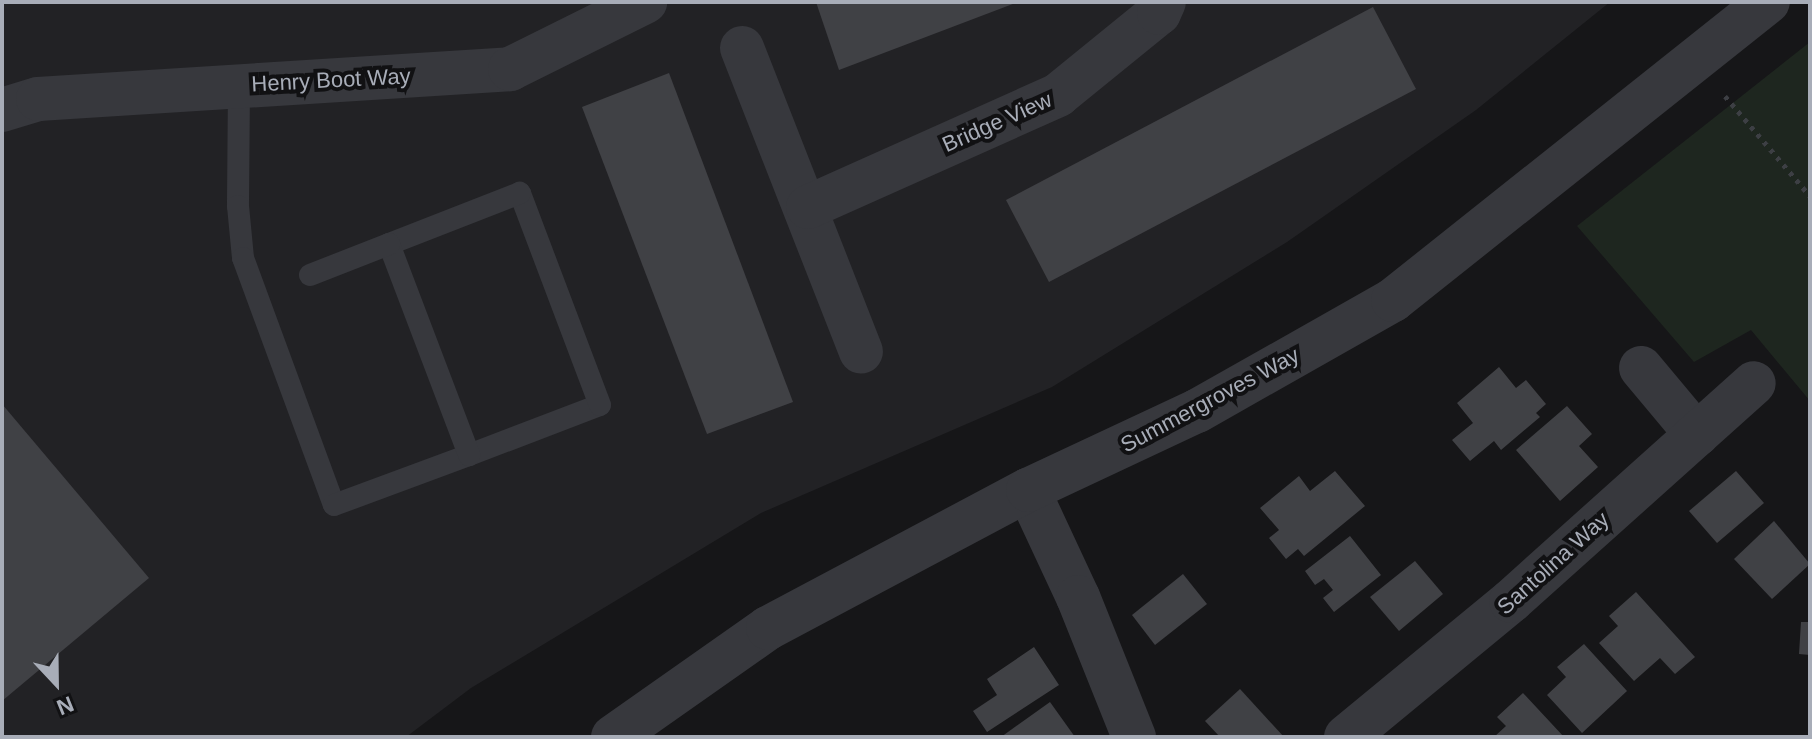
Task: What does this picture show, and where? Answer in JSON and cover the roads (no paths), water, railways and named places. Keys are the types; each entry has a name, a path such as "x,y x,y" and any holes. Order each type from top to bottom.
{"street":[{"name":"Bridge View","path":"808,207 1058,95 1159,13 1164,2"},
{"name":"Summergroves Way","path":"613,737 768,628 1028,490 1197,411 1393,300 1768,2"},
{"name":"Henry Boot Way","path":"2,110 38,99 510,69 620,8"},
{"path":"742,48 808,207 861,351"},
{"path":"1641,368 1697,435"},
{"name":"Santolina Way","path":"1346,737 1511,601 1754,383"},
{"path":"1028,490 1078,597 1134,737"}],"lane":[{"path":"239,86 238,206 243,258 334,505 600,405 520,193 310,275"},
{"path":"389,244 469,455"}]}
